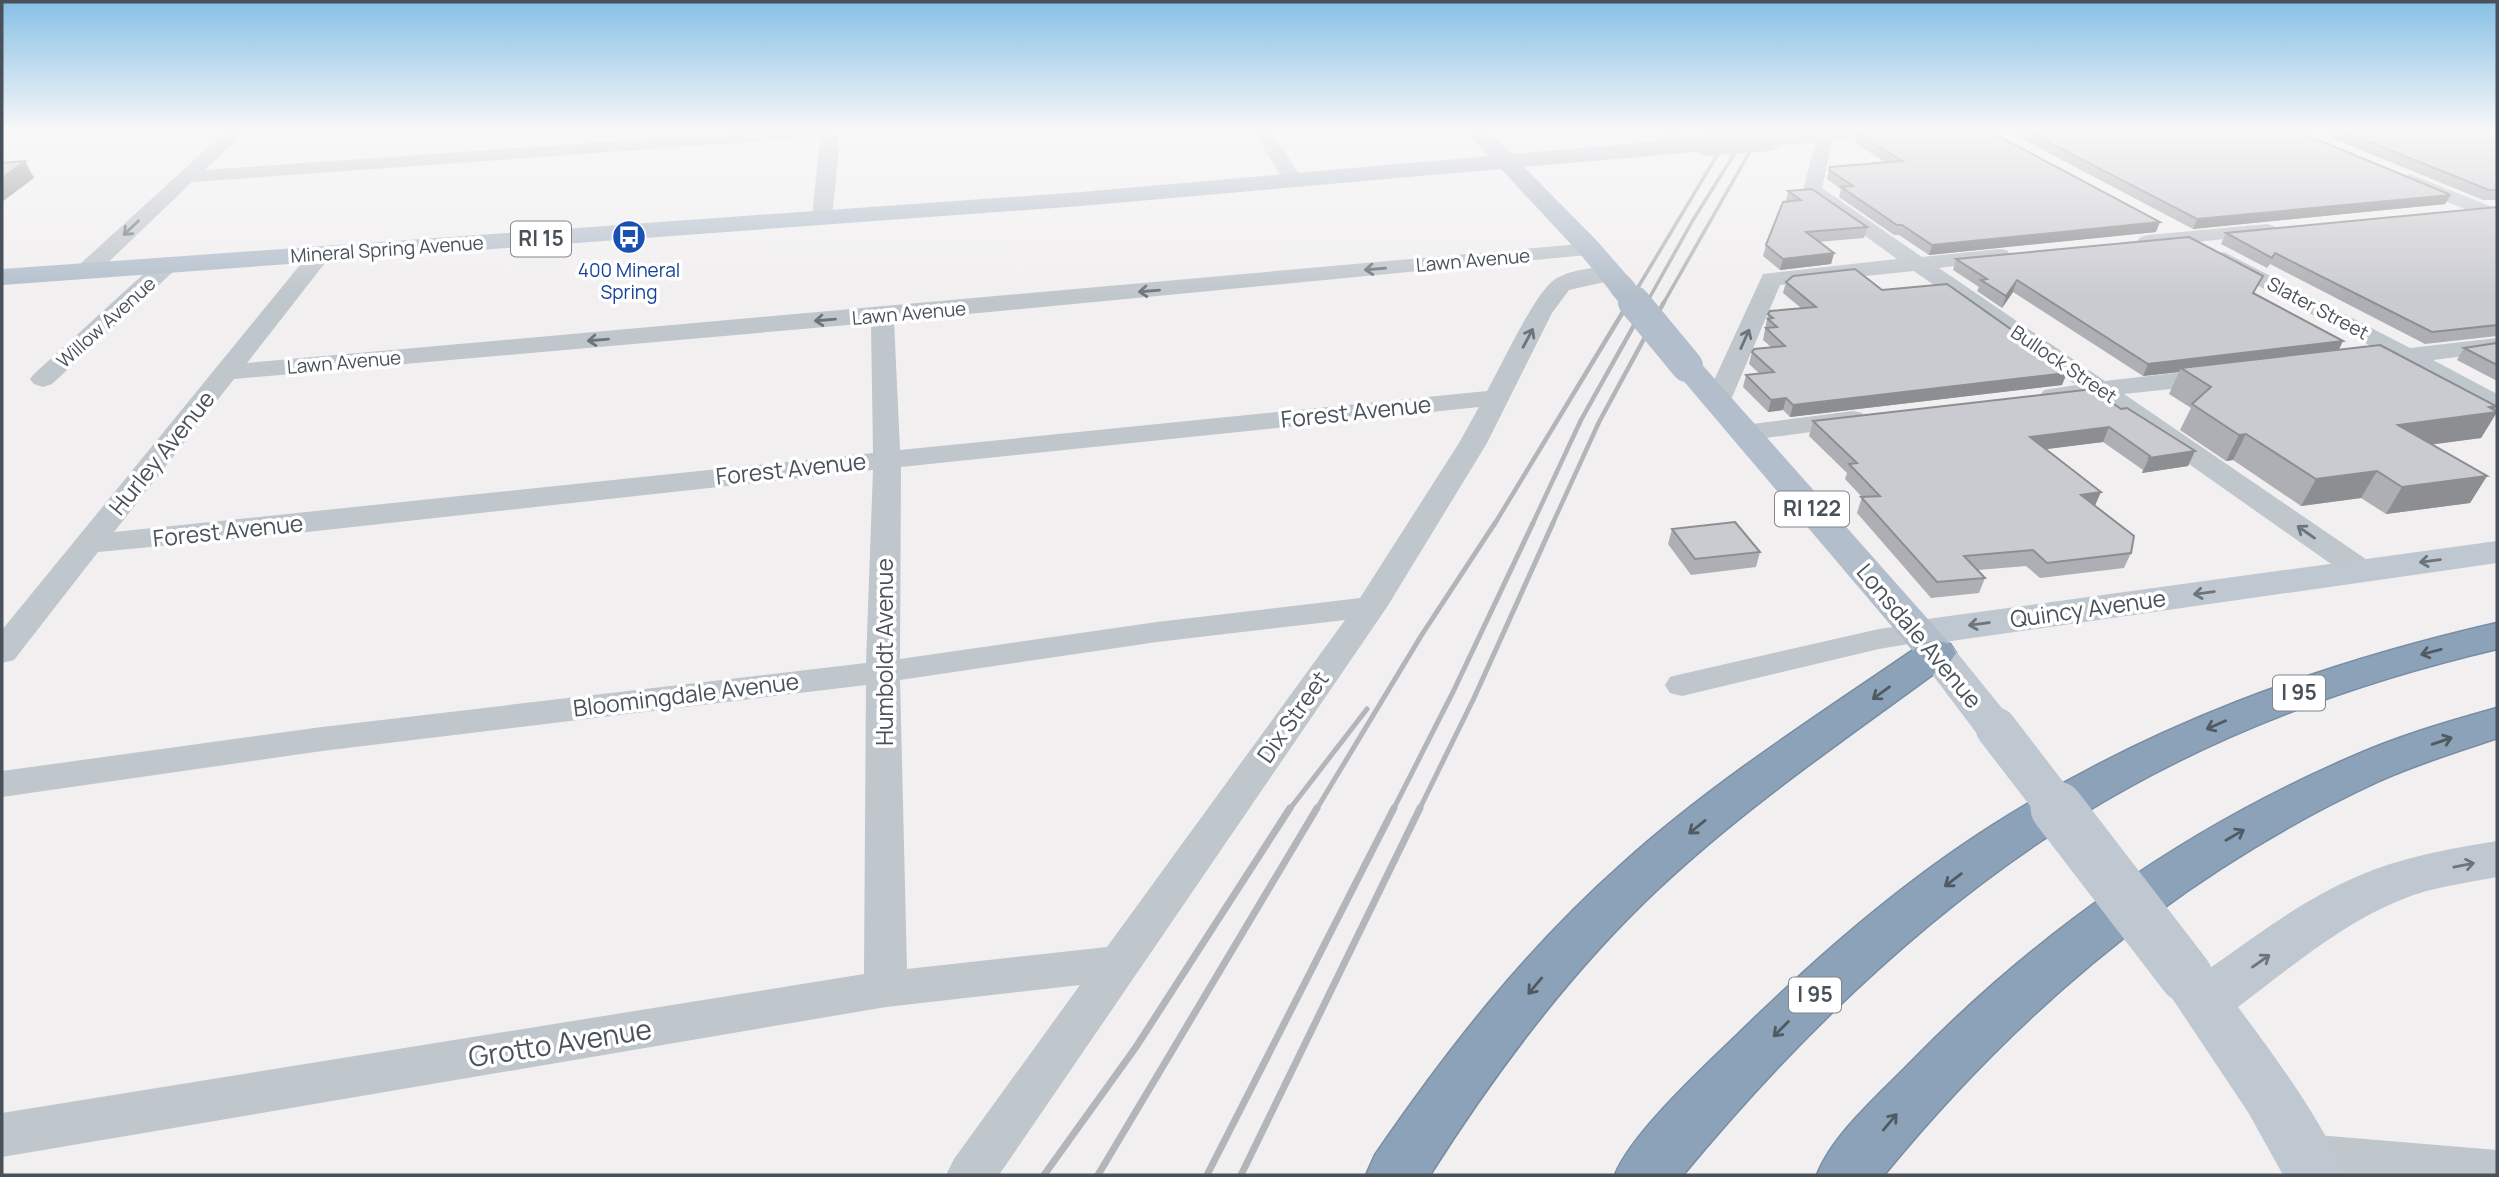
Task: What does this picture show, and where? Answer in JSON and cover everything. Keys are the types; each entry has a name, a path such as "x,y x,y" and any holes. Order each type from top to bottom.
{"highway":[{"name":"I 95","path":"1645,1175 1715,1094 1816,994 1913,910 2064,803 2147,758 2240,714 2361,672 2497,636"},
{"path":"1396,1175 1451,1094 1506,1021 1562,955 1613,901 1668,851 1928,643"},
{"path":"1847,1175 1896,1114 1991,1017 2086,939 2178,872 2269,815 2353,774 2497,723"}],"main road":[{"name":"Mineral Spring Avenue","path":"2,277 822,218 1207,187"},
{"name":"Lonsdale Avenue","path":"1532,187 1590,249 1717,402 1928,643 1996,728 2196,988 2268,1094 2310,1166"},
{"name":"Quincy Avenue","path":"1928,643 2362,571 2497,552"},
{"path":"2196,988 2374,890 2423,873 2497,859"}],"street":[{"path":"87,270 174,187"},
{"path":"822,218 826,187"},
{"name":"Bullock Street","path":"1814,187 1813,191 1914,263 2102,389 2362,571"},
{"path":"2430,187 2492,211"},
{"path":"2441,213 2492,211"},
{"name":"Slater Street","path":"2150,218 2497,404"},
{"path":"2132,243 2294,227"},
{"name":"Lawn Avenue","path":"228,372 881,316 1590,249"},
{"path":"1717,402 1771,279 2023,253"},
{"name":"Hurley Avenue","path":"2,652 321,254"},
{"name":"Willow Avenue","path":"43,379 168,264"},
{"name":"Dix Street","path":"971,1175 1371,607 1473,443 1541,313 1561,285 1572,280 1616,280"},
{"name":"Humboldt Avenue","path":"881,316 887,460 883,671 886,989"},
{"path":"2337,363 2497,345"},
{"path":"2034,397 2240,374"},
{"name":"Forest Avenue","path":"87,544 1496,398"},
{"path":"1744,433 1872,417"},
{"name":"Bloomingdale Avenue","path":"2,784 322,739 883,671 1157,632 1371,607"},
{"name":"Quincy Avenue","path":"1682,685 1879,639 1928,643"},
{"name":"Grotto Avenue","path":"2,1135 886,989 1121,963"},
{"path":"2310,1166 2497,1173"}],"building":[{"path":"1841,187 2094,187 2160,222 1932,245"},
{"path":"2135,187 2432,187 2451,195 2197,219"},
{"path":"2481,187 2497,187 2497,190"},
{"path":"1812,189 1867,227 1806,232 1834,253 1783,259 1766,245 1783,202 1801,200 1788,191"},
{"path":"2497,207 2497,325 2432,332 2275,253 2272,258 2226,233"},
{"path":"2189,237 2263,276 2253,293 2343,341 2148,364 2017,280 2006,296 1981,280 1987,279 1956,259"},
{"path":"1855,269 1882,290 1947,284 2063,366 2057,367 2067,373 1793,405 1786,398 1771,400 1746,375 1774,372 1752,352 1754,349 1785,346 1766,328 1777,327 1768,319 1773,318 1768,314 1770,311 1816,307 1786,282 1793,276"},
{"path":"2497,343 2497,365 2464,348"},
{"path":"2380,345 2496,406 2489,407 2497,412 2398,425 2487,476 2402,487 2377,471 2316,479 2246,434 2239,435 2192,404 2211,387 2181,368"},
{"path":"2093,389 2121,409 2127,408 2195,451 2149,458 2150,456 2109,427 2030,437 2101,492 2081,495 2134,536 2131,553 2047,563 2033,550 1964,556 1985,578 1937,582 1861,497 1880,496 1849,464 1857,463 1813,421"},
{"path":"1735,522 1760,552 1695,559 1672,529"}],"railway":[{"path":"1628,304 1698,187"},
{"path":"1646,304 1714,187"},
{"path":"1663,304 1730,187"},
{"path":"1494,525 1629,302"},
{"path":"1532,525 1581,420 1647,302"},
{"path":"1552,525 1599,422 1664,302"},
{"path":"1316,810 1421,636 1495,523"},
{"path":"1393,810 1453,692 1533,523"},
{"path":"1419,810 1474,698 1553,523"},
{"path":"1289,810 1367,709"},
{"path":"1044,1175 1136,1047 1290,808"},
{"path":"1098,1175 1317,808"},
{"path":"1207,1175 1394,808"},
{"path":"1241,1175 1420,808"}],"place":[{"name":"400 Mineral Spring","path":"629,237"}]}
